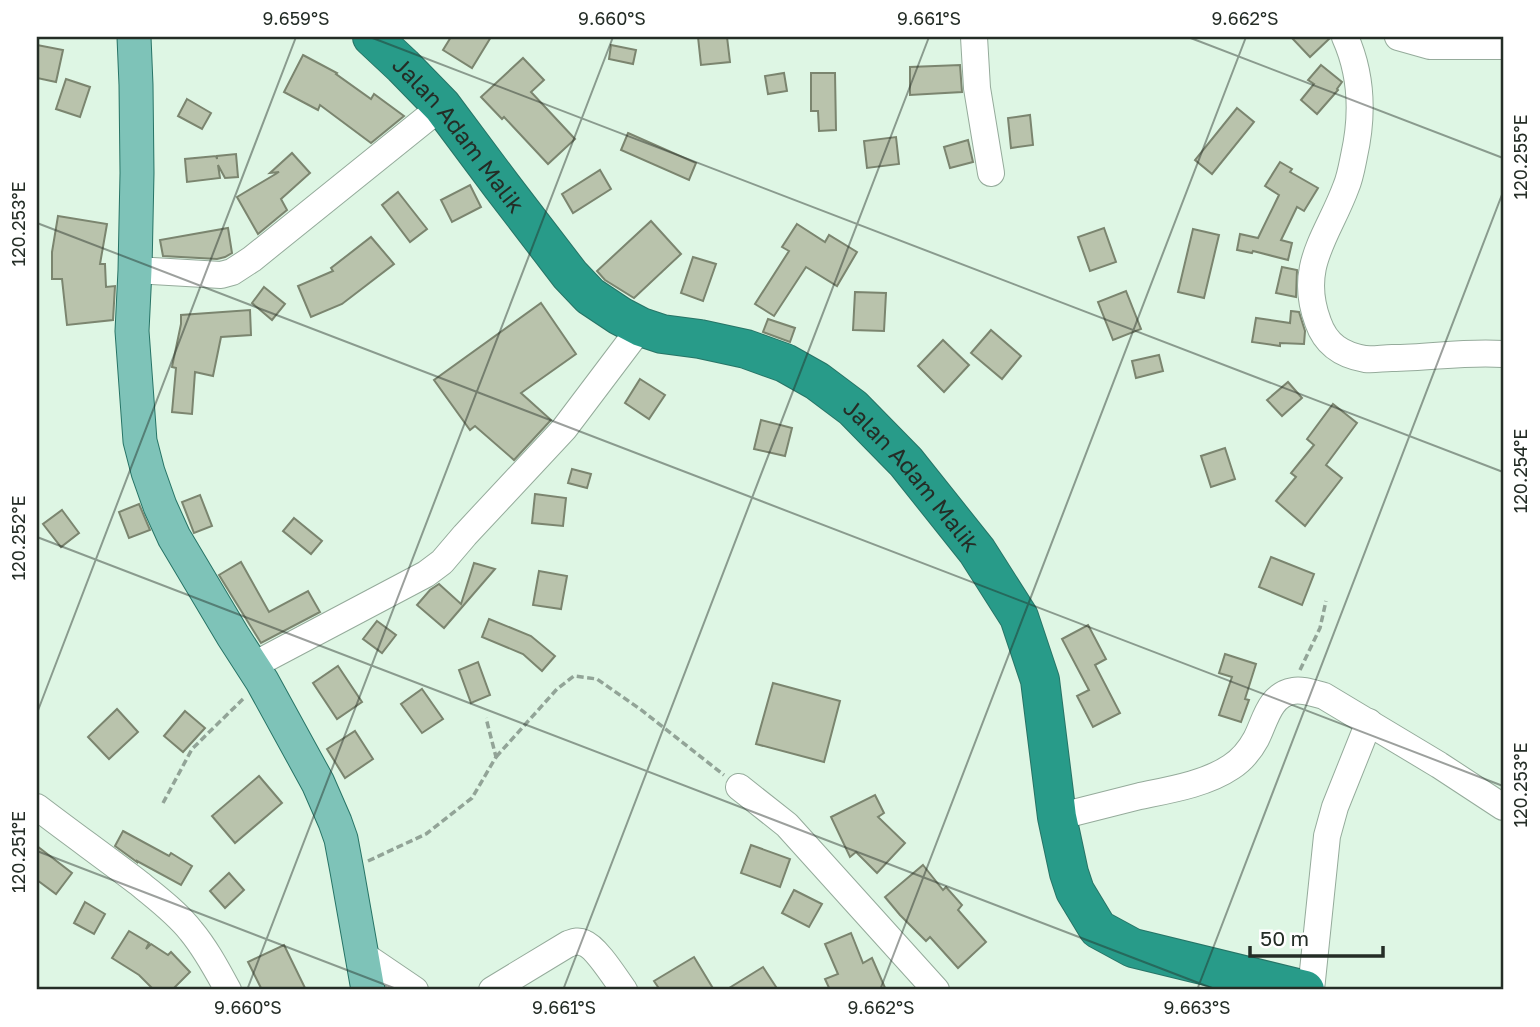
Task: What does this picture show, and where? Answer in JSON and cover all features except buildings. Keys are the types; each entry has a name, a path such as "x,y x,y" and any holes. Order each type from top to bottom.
{"highway":[{"name":"Jalan Adam Malik","path":"372,37 442,106 570,275 590,296 641,327 662,334 746,349 785,363 817,381 853,408 906,462 977,551 1019,617 1040,680 1057,817 1069,873 1075,891 1098,929 1133,948 1305,990"}],"main road":[{"path":"134,37 135,270 132,344 140,441 160,506 174,537 257,673 318,783 341,839 368,990"}],"street":[{"path":"974,37 977,89 991,173"},
{"path":"1345,37 1354,66 1361,116 1355,156 1346,187 1318,247 1311,279 1311,305 1322,332 1339,351 1366,359 1477,352 1503,354"},
{"path":"1398,37 1430,46 1503,46"},
{"path":"135,270 221,275 232,272 252,259 442,106"},
{"path":"257,673 442,562 565,429 641,327"},
{"path":"1057,817 1186,786 1231,767 1247,754 1274,703 1279,697 1293,691 1307,691 1324,696 1503,807"},
{"path":"1311,990 1327,836 1335,807 1369,722"},
{"path":"739,787 787,825 936,990"},
{"path":"37,807 129,875 178,917 214,964 228,990"},
{"path":"492,990 577,941 591,947 624,990"},
{"path":"362,954 415,990"}],"path":[{"path":"1293,691 1291,689 1320,628 1326,601"},
{"path":"163,803 192,749 257,673"},
{"path":"347,871 426,834 472,798 496,757 549,697 574,676 597,679 640,709 739,787"},
{"path":"486,718 496,757"}]}
